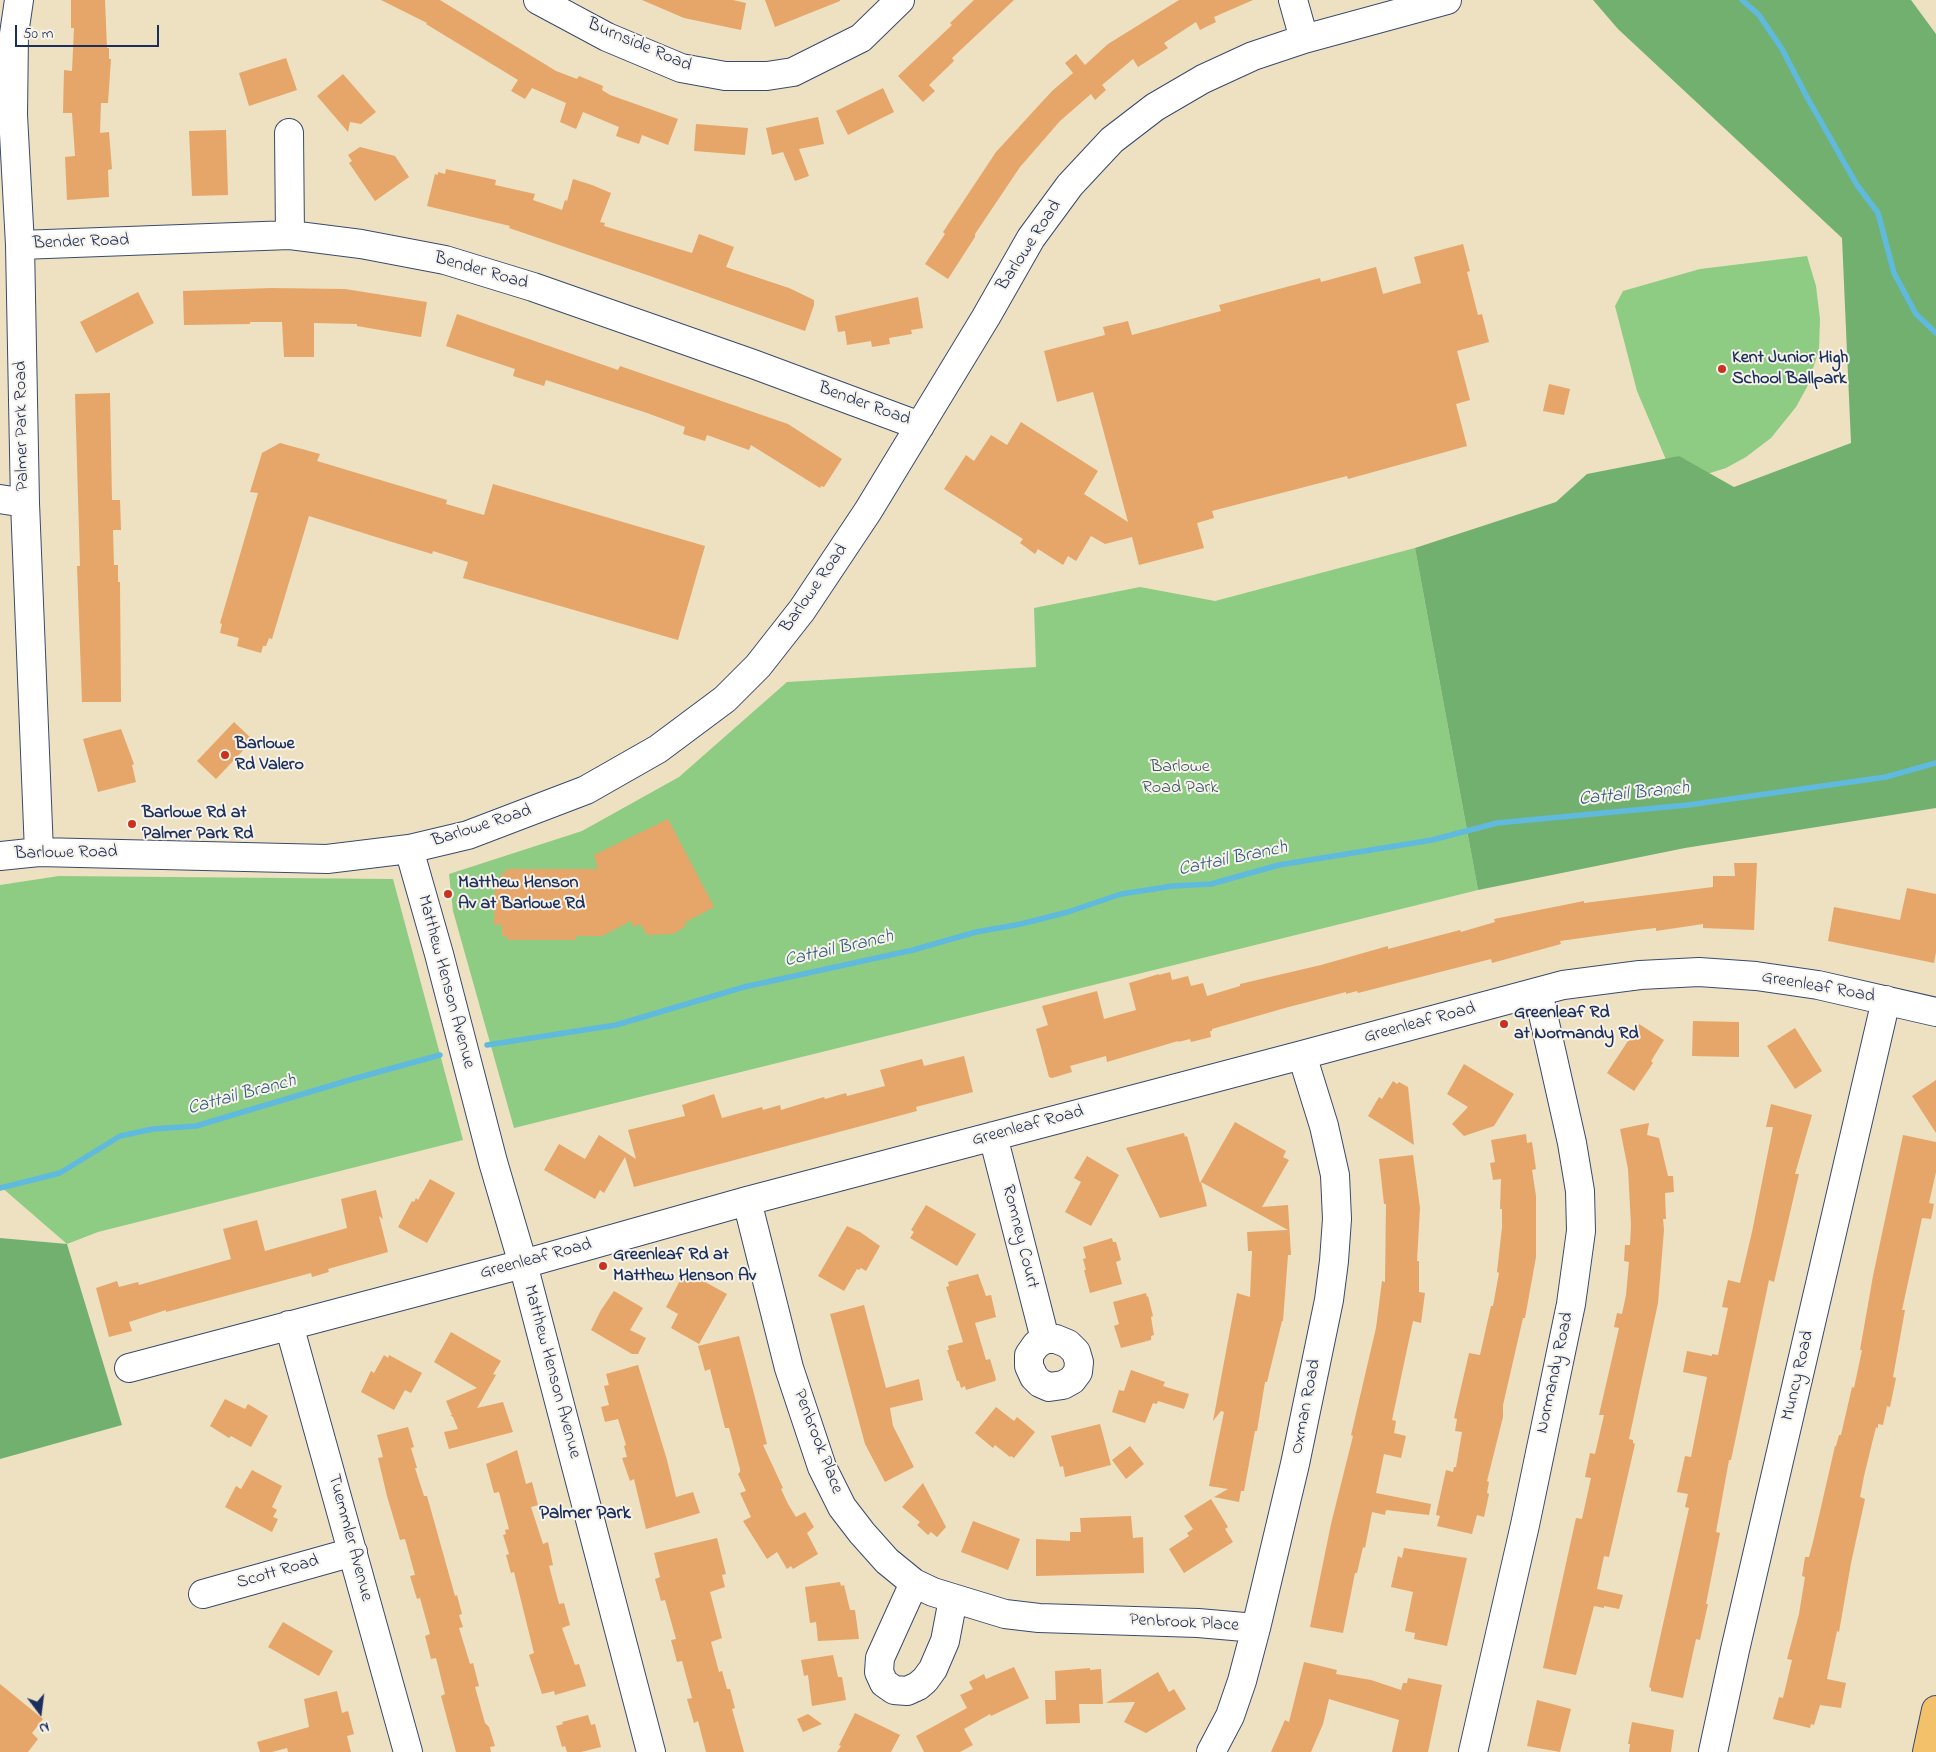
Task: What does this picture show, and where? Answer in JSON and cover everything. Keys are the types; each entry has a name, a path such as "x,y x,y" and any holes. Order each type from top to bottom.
{"main road":[{"path":"1927,1752 1936,1710"}],"street":[{"name":"Palmer Park Road","path":"19,0 14,34 13,115 20,245 12,501 38,852"},
{"name":"Burnside Road","path":"538,0 607,37 681,68 725,76 767,76 793,72 861,38 900,0"},
{"path":"1293,0 1304,39"},
{"name":"Barlowe Road","path":"0,856 38,852 327,859 409,849 468,835 586,790 658,749 725,699 758,666 807,603 863,519 1031,238 1070,185 1112,140 1155,107 1203,79 1253,56 1304,39 1447,0"},
{"path":"289,133 290,234"},
{"name":"Bender Road","path":"20,245 290,234 361,244 445,260 524,284 753,364 920,426"},
{"name":"Matthew Henson Avenue","path":"409,849 439,954 493,1162 523,1264 651,1752"},
{"name":"Greenleaf Road","path":"130,1368 523,1264 747,1201 1302,1055 1563,984 1640,975 1699,972 1756,976 1818,985 1936,1012"},
{"name":"Normandy Road","path":"1473,1752 1533,1486 1571,1304 1581,1231 1580,1192 1572,1143 1538,992"},
{"name":"Muncy Road","path":"1713,1752 1886,1000"},
{"name":"Oxman Road","path":"1211,1752 1233,1707 1256,1628 1296,1464 1329,1300 1337,1238 1338,1201 1335,1175 1324,1126 1302,1055"},
{"name":"Romney Court","path":"993,1136 1045,1339"},
{"name":"Penbrook Place","path":"747,1201 789,1368 810,1434 828,1480 842,1507 887,1561 914,1582 953,1599 1004,1614 1039,1618 1190,1622 1256,1628"},
{"name":"Tuemmler Avenue","path":"290,1325 408,1752"},
{"name":"Scott Road","path":"202,1594 353,1552"},
{"path":"914,1582 880,1658 879,1672 884,1683 894,1690 907,1691 918,1686 933,1669 945,1641 953,1599"}],"green space":[{"path":"1593,0 1911,0 1936,34 1936,808 1685,848 1478,890 1415,548 1556,502 1587,474 1679,456 1734,487 1851,443 1842,238 1618,29"},
{"name":"Kent Junior High School Ballpark","path":"1807,256 1816,286 1820,319 1819,350 1807,387 1796,407 1771,438 1746,457 1726,468 1694,478 1675,481 1637,391 1615,306 1623,291 1700,269"},
{"name":"Barlowe Road Park","path":"1415,548 1478,890 514,1128 453,911 449,874 582,831 679,777 787,682 1036,667 1034,608 1140,587 1215,601"},
{"path":"59,876 393,879 463,1140 98,1232 67,1244 0,1186 0,885"},
{"path":"0,1238 67,1244 122,1425 0,1459"}],"building":[{"path":"71,0 105,0 107,48 109,48 109,59 111,59 108,103 101,103 100,133 109,132 112,169 108,170 109,197 67,200 65,157 75,156 72,113 63,113 64,70 72,71 74,28 71,28"},
{"path":"381,0 440,0 556,71 577,79 579,76 603,86 602,90 610,95 678,119 668,145 642,135 639,144 616,136 619,127 583,112 576,129 560,122 566,103 532,88 525,99 511,91 518,80 427,23"},
{"path":"642,0 733,0 746,3 741,30 684,18"},
{"path":"765,0 840,0 840,1 775,27"},
{"path":"974,0 1014,0 952,58 954,61 929,85 935,91 923,102 898,76 952,25 950,23"},
{"path":"1179,0 1253,0 1214,17 1216,22 1200,30 1196,22 1164,43 1168,48 1138,67 1133,59 1102,85 1106,90 1095,100 1091,94 1060,121 1020,167 975,234 975,237 948,279 925,264 945,234 943,232 996,152 1052,91 1073,73 1065,63 1076,54 1085,65 1108,44"},
{"path":"286,58 297,90 249,106 239,73"},
{"path":"343,74 376,112 361,124 350,122 348,132 317,96"},
{"path":"883,88 894,112 848,135 836,111"},
{"path":"818,117 824,144 799,149 809,176 795,181 783,152 772,155 766,128"},
{"path":"696,124 748,128 745,155 694,151"},
{"path":"226,130 228,195 192,196 189,131"},
{"path":"360,147 395,156 409,177 375,201 349,163 352,161 348,155"},
{"path":"446,169 496,180 495,185 535,194 533,200 562,210 565,200 567,201 573,179 611,193 600,222 605,223 604,226 692,253 699,234 734,247 726,267 789,288 814,300 805,331 509,228 510,226 427,206 435,174 438,175 438,172 445,174"},
{"path":"1463,244 1470,271 1467,272 1478,315 1482,314 1489,342 1457,351 1470,400 1456,404 1467,446 1348,479 1347,476 1212,511 1214,518 1197,523 1204,548 1139,565 1132,537 1105,544 1091,536 1076,561 1068,556 1063,565 1038,549 1035,554 1020,543 1023,539 944,489 966,455 974,461 991,435 1007,445 1021,422 1098,471 1084,494 1128,522 1093,392 1057,402 1044,351 1105,335 1103,327 1128,321 1132,335 1221,311 1219,305 1320,278 1321,282 1376,267 1383,294 1421,283 1414,257"},
{"path":"271,288 345,289 427,302 421,337 357,326 357,324 314,323 314,357 284,357 282,322 184,325 183,291"},
{"path":"138,292 154,323 96,353 80,322"},
{"path":"918,297 923,328 911,330 912,334 889,338 890,344 872,347 871,341 847,345 845,331 838,332 835,316"},
{"path":"457,314 618,370 620,366 788,424 842,459 824,487 821,486 820,488 751,445 749,450 707,435 705,441 683,434 685,427 647,413 546,380 544,386 513,376 515,369 446,346"},
{"path":"1549,384 1570,389 1564,415 1543,411"},
{"path":"110,393 112,500 120,500 121,530 113,530 114,565 118,565 118,582 120,582 121,702 82,702 77,566 80,566 75,394"},
{"path":"280,443 320,454 317,461 447,500 446,504 484,515 493,484 705,546 678,640 463,578 468,562 433,551 432,554 309,516 272,639 269,638 266,646 263,646 261,653 237,646 239,638 220,633 222,624 220,623 258,493 250,492 262,453"},
{"path":"234,722 253,740 216,779 197,761"},
{"path":"121,729 134,764 132,765 136,782 98,792 83,739"},
{"path":"668,819 714,907 684,923 686,926 673,934 647,935 640,924 634,927 631,921 602,936 576,936 576,940 507,940 507,936 502,936 502,925 494,925 495,886 501,887 501,873 506,873 506,869 598,869 594,855"},
{"path":"1734,863 1757,863 1754,930 1703,928 1703,924 1656,931 1656,928 1638,930 1560,941 1561,944 1492,963 1491,959 1358,993 1357,991 1346,994 1346,992 1285,1008 1212,1029 1210,1031 1211,1037 1191,1042 1190,1039 1178,1041 1107,1062 1106,1056 1070,1066 1072,1072 1052,1078 1049,1077 1036,1029 1048,1025 1042,1006 1097,991 1104,1019 1136,1010 1129,983 1159,974 1170,972 1172,980 1188,976 1191,986 1203,983 1207,996 1240,986 1240,984 1321,965 1388,946 1388,949 1460,930 1461,932 1495,922 1494,919 1584,901 1584,903 1713,887 1713,876 1735,876"},
{"path":"1907,888 1936,894 1936,952 1934,963 1828,941 1834,907 1900,920"},
{"path":"1693,1021 1739,1022 1739,1057 1692,1056"},
{"path":"1639,1024 1664,1040 1651,1061 1653,1063 1634,1091 1607,1073"},
{"path":"1795,1028 1822,1071 1795,1089 1767,1046"},
{"path":"964,1056 973,1092 916,1107 917,1111 634,1187 625,1157 604,1193 600,1190 595,1199 544,1170 559,1144 585,1159 599,1135 636,1159 628,1130 685,1116 682,1105 714,1094 722,1118 762,1107 763,1110 780,1105 781,1110 824,1097 825,1099 846,1093 847,1096 885,1086 880,1070 922,1059 924,1066"},
{"path":"1464,1064 1514,1094 1494,1126 1464,1136 1452,1124 1468,1107 1447,1094"},
{"path":"1936,1080 1936,1133 1912,1096"},
{"path":"1393,1081 1408,1087 1414,1145 1368,1116 1379,1097 1382,1099"},
{"path":"1771,1104 1812,1115 1795,1174 1799,1174 1774,1282 1769,1280 1731,1460 1729,1460 1716,1532 1720,1533 1706,1604 1708,1604 1700,1640 1696,1639 1683,1698 1651,1691 1649,1687 1689,1508 1685,1507 1688,1494 1677,1492 1685,1456 1691,1457 1707,1377 1683,1372 1687,1351 1712,1356 1712,1354 1718,1355 1728,1308 1722,1307 1728,1280 1740,1283 1752,1232 1773,1127 1766,1127"},
{"path":"1235,1122 1286,1151 1283,1157 1289,1160 1262,1207 1288,1205 1291,1255 1288,1255 1283,1321 1267,1382 1265,1382 1244,1491 1241,1491 1239,1502 1214,1497 1228,1489 1209,1486 1224,1412 1221,1411 1213,1421 1237,1293 1250,1297 1252,1251 1248,1251 1247,1232 1288,1230 1201,1182 1207,1206 1160,1218 1126,1148 1184,1133 1185,1137 1187,1136 1200,1183"},
{"path":"1649,1123 1647,1135 1659,1138 1668,1176 1673,1176 1674,1192 1665,1193 1666,1219 1663,1219 1664,1230 1658,1303 1629,1439 1633,1440 1635,1444 1609,1557 1604,1556 1597,1589 1623,1595 1619,1609 1594,1606 1576,1675 1543,1668 1576,1518 1582,1519 1591,1478 1585,1477 1590,1453 1595,1454 1604,1415 1599,1415 1619,1328 1614,1327 1617,1313 1622,1314 1626,1295 1629,1262 1624,1261 1625,1245 1630,1245 1631,1225 1628,1169 1620,1129"},
{"path":"1526,1134 1527,1143 1532,1142 1536,1169 1532,1170 1536,1196 1536,1257 1525,1318 1523,1318 1503,1405 1503,1417 1487,1481 1489,1482 1487,1493 1489,1494 1484,1517 1477,1515 1472,1534 1437,1526 1440,1516 1436,1515 1446,1470 1453,1472 1454,1467 1456,1467 1462,1432 1455,1431 1457,1419 1454,1418 1469,1353 1480,1355 1491,1306 1493,1306 1499,1273 1497,1272 1502,1227 1502,1209 1500,1209 1501,1179 1493,1180 1490,1163 1495,1162 1491,1140"},
{"path":"1903,1135 1936,1142 1936,1172 1929,1203 1934,1204 1931,1219 1922,1218 1902,1310 1905,1310 1893,1377 1896,1378 1890,1407 1887,1406 1883,1425 1878,1424 1878,1428 1876,1427 1860,1497 1865,1499 1839,1632 1837,1631 1827,1679 1846,1683 1841,1708 1820,1705 1814,1725 1811,1724 1810,1728 1773,1719 1779,1697 1783,1698 1792,1660 1787,1659 1799,1614 1805,1577 1802,1576 1805,1557 1809,1557 1835,1446 1839,1435 1841,1435 1852,1387 1854,1388 1862,1350 1860,1350 1873,1276"},
{"path":"1413,1155 1420,1208 1417,1261 1419,1261 1419,1292 1425,1293 1421,1323 1413,1321 1392,1420 1396,1421 1394,1433 1406,1436 1401,1458 1384,1454 1376,1493 1431,1504 1429,1515 1386,1510 1385,1515 1372,1512 1365,1548 1363,1547 1357,1573 1355,1573 1343,1633 1310,1627 1331,1524 1353,1436 1351,1435 1376,1328 1382,1281 1385,1282 1386,1204 1384,1204 1379,1159"},
{"path":"1087,1156 1119,1175 1091,1226 1065,1212 1081,1182 1074,1178"},
{"path":"430,1179 455,1193 427,1243 398,1227 412,1201 414,1202 416,1198 418,1200"},
{"path":"376,1190 383,1219 379,1216 388,1252 328,1269 329,1272 312,1277 311,1273 166,1312 166,1310 129,1322 132,1331 109,1337 96,1288 117,1281 119,1287 138,1282 139,1285 231,1259 223,1229 257,1220 265,1251 347,1228 341,1199"},
{"path":"926,1205 976,1234 957,1266 910,1238 914,1232 911,1230"},
{"path":"847,1226 860,1232 880,1246 866,1271 861,1268 857,1269 844,1291 818,1276"},
{"path":"1112,1238 1113,1242 1116,1242 1121,1260 1116,1262 1122,1284 1090,1293 1084,1270 1086,1270 1083,1259 1086,1258 1083,1247"},
{"path":"685,1271 727,1294 699,1344 671,1328 678,1314 666,1307"},
{"path":"978,1274 986,1296 991,1295 996,1317 975,1323 986,1360 990,1359 996,1379 995,1381 966,1390 965,1386 961,1388 959,1381 957,1381 947,1350 949,1350 948,1346 963,1342 946,1287 949,1286 948,1282"},
{"path":"614,1291 643,1308 630,1330 646,1338 638,1354 632,1354 591,1330 601,1310"},
{"path":"1146,1293 1153,1316 1151,1317 1154,1335 1151,1336 1151,1340 1121,1348 1114,1326 1119,1324 1113,1302"},
{"path":"864,1305 886,1388 919,1379 923,1400 890,1408 893,1426 914,1467 885,1482 865,1444 830,1314"},
{"path":"451,1332 501,1361 493,1374 496,1375 477,1408 503,1402 513,1432 449,1449 444,1432 458,1429 453,1417 450,1415 452,1415 446,1401 477,1388 434,1362"},
{"path":"739,1336 767,1444 763,1445 783,1488 781,1489 796,1517 805,1512 814,1527 807,1533 818,1554 793,1569 791,1566 787,1569 777,1552 767,1559 743,1521 751,1517 740,1493 746,1491 738,1474 740,1469 729,1428 725,1428 710,1369 705,1371 698,1346"},
{"path":"384,1355 388,1358 389,1355 422,1373 411,1393 405,1390 394,1410 361,1392 371,1371 374,1373"},
{"path":"638,1365 667,1460 676,1497 693,1492 700,1513 646,1529 634,1479 630,1481 622,1458 627,1457 624,1446 626,1445 618,1419 605,1422 601,1407 609,1405 604,1386 609,1385 606,1374"},
{"path":"1131,1370 1165,1382 1163,1386 1189,1394 1184,1409 1158,1401 1157,1404 1153,1403 1145,1423 1112,1412 1119,1390 1124,1391"},
{"path":"225,1399 245,1409 248,1404 268,1416 251,1447 231,1436 229,1438 210,1426"},
{"path":"996,1407 1014,1421 1017,1417 1035,1432 1014,1458 995,1445 993,1448 975,1433"},
{"path":"1100,1424 1111,1465 1065,1477 1063,1466 1060,1467 1051,1436"},
{"path":"408,1427 414,1447 411,1448 417,1468 415,1468 424,1496 427,1496 455,1596 457,1595 462,1614 459,1615 463,1627 459,1628 470,1664 473,1663 479,1686 475,1687 485,1723 489,1727 495,1746 490,1747 491,1752 456,1752 441,1696 445,1694 436,1658 431,1659 425,1636 430,1634 420,1598 417,1599 410,1576 415,1575 405,1539 400,1540 387,1496 378,1458 383,1457 377,1435"},
{"path":"1130,1446 1144,1464 1126,1479 1112,1460"},
{"path":"517,1450 526,1484 532,1482 538,1505 531,1507 543,1544 548,1542 553,1565 549,1566 559,1604 564,1603 570,1625 562,1628 575,1665 579,1664 586,1686 555,1695 554,1691 542,1694 529,1655 534,1653 514,1572 511,1573 506,1555 509,1554 503,1535 506,1534 505,1530 509,1529 499,1492 494,1493 486,1464"},
{"path":"252,1470 282,1486 272,1507 277,1510 273,1517 278,1519 272,1532 225,1507 236,1486 241,1489"},
{"path":"923,1483 946,1527 937,1537 931,1532 928,1535 917,1525 920,1522 902,1507"},
{"path":"1211,1499 1228,1527 1225,1529 1233,1542 1184,1573 1169,1549 1189,1536 1187,1533 1193,1529 1184,1516"},
{"path":"1131,1516 1133,1538 1143,1537 1144,1573 1036,1576 1036,1539 1070,1541 1070,1532 1081,1532 1080,1518"},
{"path":"973,1521 1020,1539 1008,1570 961,1552"},
{"path":"717,1538 726,1574 722,1575 725,1587 710,1592 722,1638 711,1642 719,1672 722,1671 727,1689 730,1689 735,1708 732,1709 744,1752 706,1752 698,1721 694,1723 687,1699 692,1698 682,1661 677,1662 671,1640 676,1639 665,1600 661,1601 655,1579 660,1577 654,1553"},
{"path":"1404,1548 1467,1558 1447,1646 1414,1639 1415,1633 1405,1631 1413,1592 1391,1587 1398,1556 1402,1558"},
{"path":"840,1582 841,1586 844,1585 850,1610 855,1610 859,1639 818,1641 816,1622 810,1623 805,1587"},
{"path":"283,1622 333,1651 319,1676 268,1647"},
{"path":"833,1655 838,1677 842,1677 846,1700 812,1706 808,1675 804,1676 801,1660"},
{"path":"1304,1662 1337,1670 1336,1674 1371,1680 1401,1690 1403,1683 1407,1683 1408,1678 1442,1685 1428,1752 1392,1752 1399,1720 1329,1699 1323,1724 1311,1752 1271,1752 1285,1720 1289,1722"},
{"path":"1014,1667 1029,1698 991,1716 990,1714 964,1729 973,1745 960,1752 924,1752 916,1736 967,1708 960,1695 973,1689 969,1682 984,1674 986,1679"},
{"path":"1090,1668 1090,1670 1101,1669 1103,1704 1079,1704 1080,1723 1046,1724 1045,1700 1056,1700 1055,1671"},
{"path":"1158,1672 1169,1692 1174,1689 1186,1709 1146,1733 1124,1722 1135,1702 1106,1703"},
{"path":"0,1684 43,1719 32,1733 38,1739 28,1752 0,1752"},
{"path":"337,1691 342,1713 348,1711 354,1734 347,1736 351,1752 288,1752 287,1748 272,1752 260,1752 257,1742 309,1727 304,1699"},
{"path":"1537,1700 1571,1709 1560,1752 1527,1746"},
{"path":"855,1713 900,1735 891,1752 837,1752"},
{"path":"808,1714 822,1724 803,1732 797,1719"},
{"path":"588,1715 591,1725 595,1724 601,1747 581,1752 567,1752 565,1746 562,1747 556,1726 563,1724 562,1722"},
{"path":"1632,1722 1674,1730 1671,1752 1629,1752 1630,1744 1628,1744"}],"waterway":[{"path":"1742,0 1759,15 1782,49 1857,185 1878,213 1894,273 1916,314 1936,333"},
{"name":"Cattail Branch","path":"487,1045 616,1025 744,987 913,950 976,932 1021,924 1068,912 1121,894 1173,886 1211,884 1279,865 1432,840 1497,823 1688,805 1886,777 1936,763"},
{"name":"Cattail Branch","path":"0,1188 60,1173 120,1136 153,1129 196,1126 440,1055"}],"place":[{"name":"Kent Junior High School Ballpark","path":"1722,369"},
{"name":"Barlowe Rd Valero","path":"225,755"},
{"name":"Barlowe Rd at Palmer Park Rd","path":"132,824"},
{"name":"Matthew Henson Av at Barlowe Rd","path":"448,894"},
{"name":"Greenleaf Rd at Normandy Rd","path":"1504,1024"},
{"name":"Greenleaf Rd at Matthew Henson Av","path":"603,1266"}],"district":[{"name":"Palmer Park","path":"585,1515"}]}
